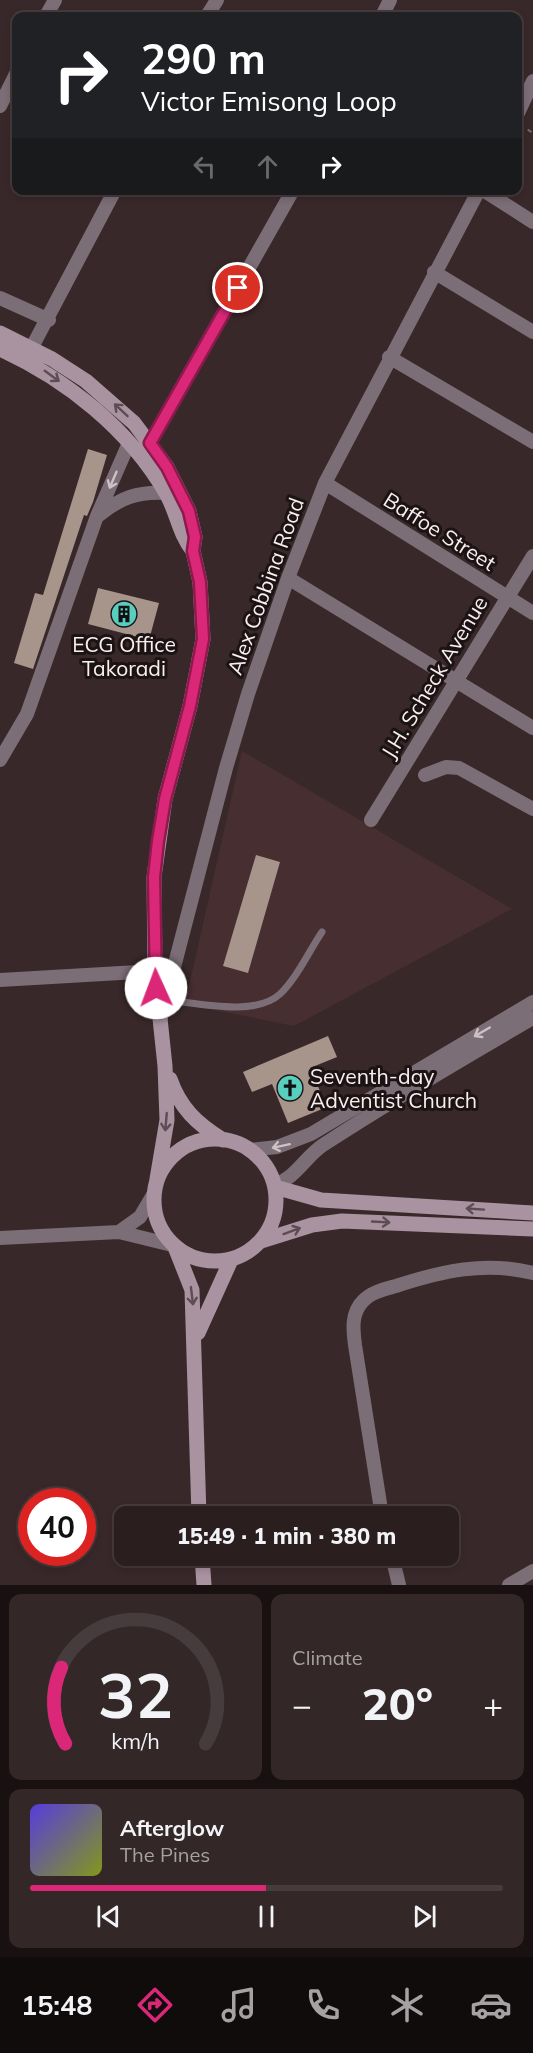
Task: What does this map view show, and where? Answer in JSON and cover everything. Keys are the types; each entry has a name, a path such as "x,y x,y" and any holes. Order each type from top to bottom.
{"street":[{"path":"522,104 533,81"},
{"path":"0,106 12,82"},
{"path":"31,349 49,320 112,195"},
{"path":"150,443 290,195"},
{"name":"Alex Cobbina Road","path":"159,1022 226,768 248,694 288,578 325,483 434,272 478,195"},
{"path":"489,195 533,222"},
{"path":"434,272 533,332"},
{"path":"0,298 49,320"},
{"path":"0,333 86,381 134,423 167,467 189,511 195,537 193,551 200,582 203,639 190,706 165,799 154,877 155,971 165,1065 167,1120 153,1195 140,1217 118,1232"},
{"path":"0,349 44,370 80,397 129,443 166,492 185,540 193,551"},
{"path":"389,357 533,442"},
{"path":"0,760 27,714 97,516 129,443"},
{"name":"Baffoe Street","path":"325,483 533,613"},
{"path":"97,516 127,496 145,492 166,492"},
{"name":"J.H. Scheck Avenue","path":"372,820 533,556"},
{"path":"288,578 533,728"},
{"path":"424,776 446,767 459,768 533,809"},
{"path":"0,980 155,971"},
{"path":"249,1150 277,1147 311,1134 533,1002"},
{"path":"275,1186 290,1179 304,1160 329,1141 403,1094 533,1018"},
{"path":"0,1238 118,1232 174,1246 202,1260 231,1260 252,1249 261,1241 274,1216 275,1186 261,1159 249,1150 223,1140 203,1128 181,1105 165,1065"},
{"path":"157,1179 163,1167 183,1148 196,1142 223,1140"},
{"path":"275,1186 338,1201 533,1213"},
{"path":"153,1195 157,1222 174,1246 192,1290 199,1506"},
{"path":"261,1241 312,1225 342,1221 533,1229"},
{"path":"194,1347 201,1323 231,1260"},
{"path":"380,1506 354,1336 356,1312 363,1300 374,1293 436,1273 468,1268 496,1268 533,1273"},
{"path":"203,1566 204,1585"},
{"path":"394,1566 399,1585"},
{"path":"509,1585 533,1571"}],"lane":[{"path":"166,1000 243,1007 270,1002 282,992 322,932"}],"shaded area":[{"path":"242,751 512,909 294,1026 185,1004"}],"building":[{"path":"88,449 107,455 93,502 87,516 84,515 33,669 14,663 35,593 43,595"},
{"name":"ECG Office Takoradi","path":"98,588 159,603 149,640 88,624"},
{"path":"256,855 280,862 248,973 223,966"},
{"path":"328,1036 337,1057 310,1068 327,1107 288,1123 272,1084 252,1092 243,1072"}],"place":[{"name":"ECG Office Takoradi","path":"124,614"},
{"name":"Seventh-day Adventist Church","path":"290,1088"}],"route":[{"path":"156,988 154,877 158,841 165,799 190,706 203,639 200,582 193,551 195,537 189,511 167,467 150,443 238,288"}]}
